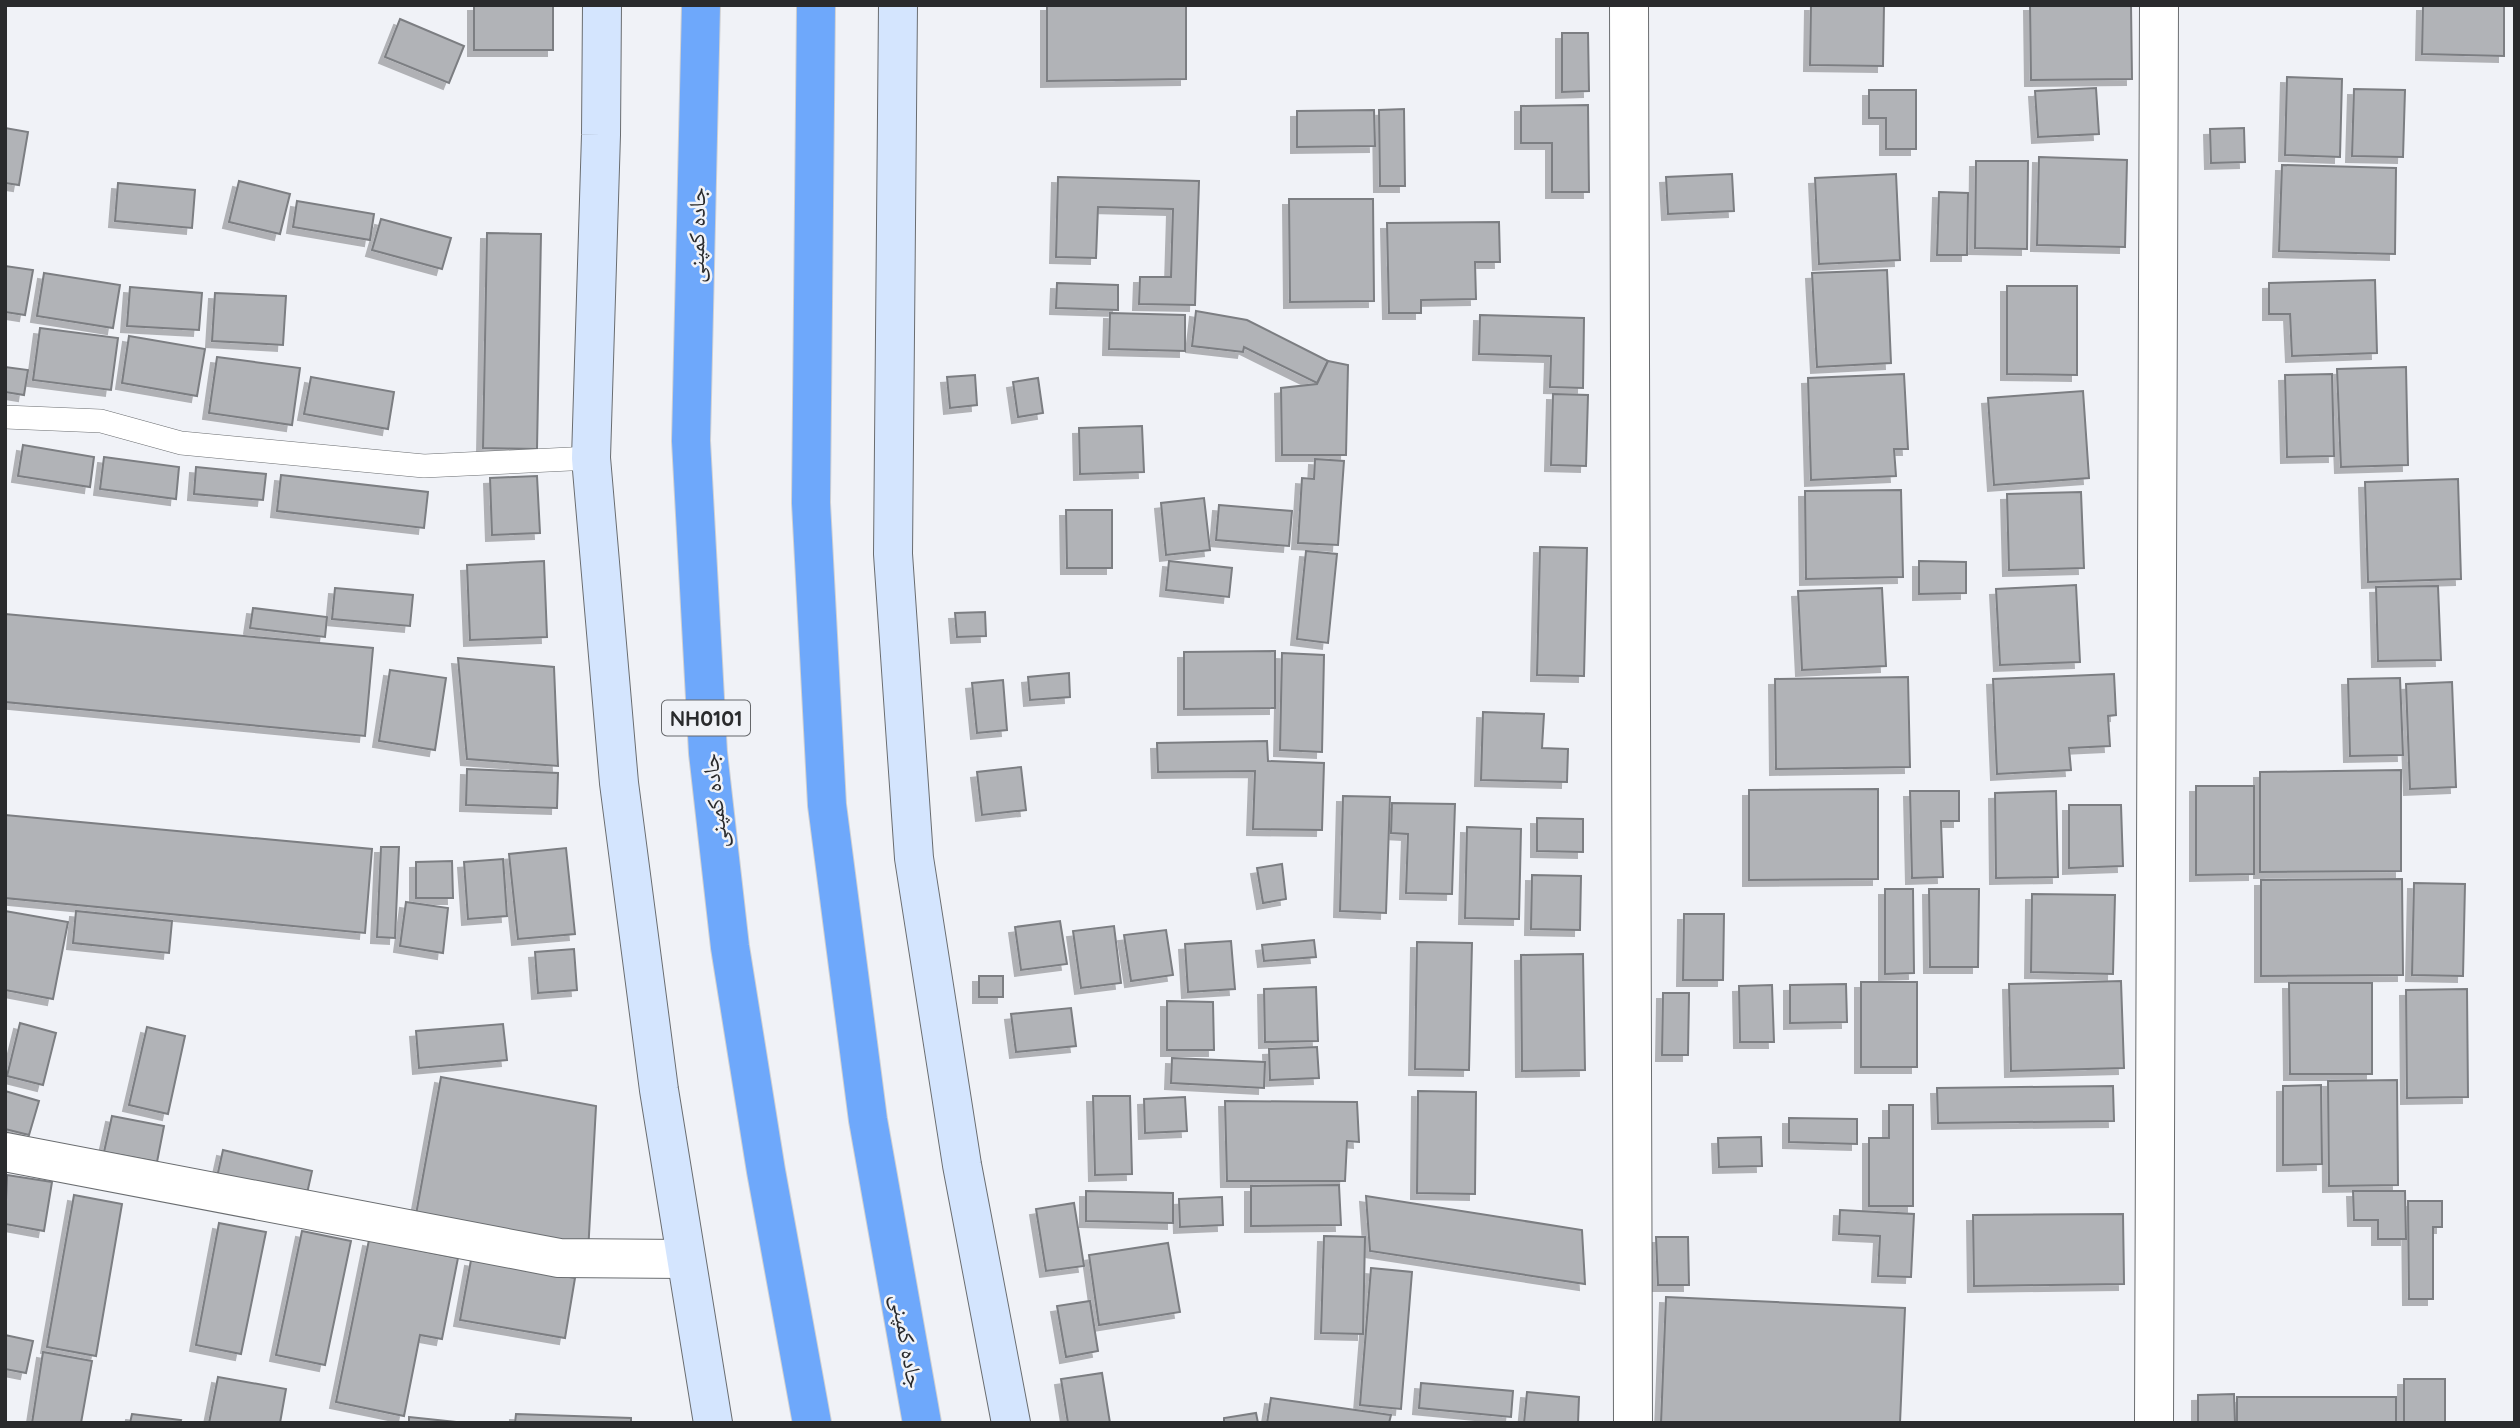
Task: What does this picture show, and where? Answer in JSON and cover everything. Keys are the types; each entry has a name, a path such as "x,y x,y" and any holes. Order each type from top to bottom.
{"highway":[{"name":"جاده کمپنی","path":"701,5 691,441 708,753 734,973 768,1184 812,1423"},
{"name":"جاده کمپنی","path":"816,5 811,503 827,804 868,1120 922,1423"}],"street":[{"path":"602,5 601,135 591,458 619,783 659,1090 713,1423"},
{"path":"898,5 893,554 914,859 962,1165 1011,1423"},
{"path":"1629,5 1633,1423"},
{"path":"2154,1423 2158,5"},
{"path":"5,1152 559,1258 685,1259"}],"lane":[{"path":"5,417 101,421 181,443 424,466 591,458"}],"building":[{"path":"474,5 553,5 553,50 474,50"},
{"path":"1047,5 1186,5 1186,79 1047,81"},
{"path":"1811,5 1884,5 1883,66 1810,65"},
{"path":"2030,5 2131,5 2132,79 2031,80"},
{"path":"2423,5 2504,5 2504,56 2422,54"},
{"path":"400,19 464,46 449,83 385,57"},
{"path":"1562,33 1588,33 1589,91 1562,92"},
{"path":"2287,77 2342,79 2340,157 2285,155"},
{"path":"2096,88 2099,134 2038,137 2035,91"},
{"path":"2354,89 2405,90 2403,157 2352,156"},
{"path":"1869,90 1916,90 1916,149 1886,149 1886,118 1869,118"},
{"path":"1588,105 1589,192 1552,192 1552,143 1521,143 1521,106"},
{"path":"1404,109 1405,186 1380,186 1379,110"},
{"path":"1374,110 1375,146 1297,147 1297,111"},
{"path":"5,128 28,132 19,185 5,183"},
{"path":"2244,128 2245,162 2211,163 2210,129"},
{"path":"2039,157 2127,160 2125,247 2037,245"},
{"path":"1976,161 2028,161 2027,249 1975,248"},
{"path":"2282,165 2396,168 2395,254 2279,251"},
{"path":"1732,174 1734,211 1668,214 1666,177"},
{"path":"1896,174 1900,260 1819,264 1815,178"},
{"path":"1058,177 1199,181 1195,305 1139,304 1140,277 1171,277 1173,209 1098,207 1096,258 1056,257"},
{"path":"239,181 290,194 280,234 229,222"},
{"path":"118,183 195,190 192,228 115,221"},
{"path":"1939,192 1968,193 1967,255 1937,255"},
{"path":"1289,199 1373,199 1374,301 1290,302"},
{"path":"297,201 374,214 370,240 293,227"},
{"path":"381,219 451,238 442,269 372,250"},
{"path":"1499,222 1500,262 1475,262 1476,299 1421,300 1421,313 1389,313 1387,223"},
{"path":"487,233 541,234 537,449 483,448"},
{"path":"5,266 33,270 25,315 5,312"},
{"path":"1887,270 1891,363 1817,367 1812,273"},
{"path":"44,273 120,285 113,328 37,316"},
{"path":"2375,280 2377,353 2292,356 2290,314 2269,314 2269,283"},
{"path":"1057,283 1118,285 1118,310 1056,308"},
{"path":"2007,286 2077,286 2077,375 2007,374"},
{"path":"130,287 202,293 199,330 127,326"},
{"path":"215,293 286,296 283,345 212,341"},
{"path":"1196,311 1247,320 1328,361 1317,383 1244,347 1243,352 1192,346"},
{"path":"1110,313 1185,315 1185,351 1109,349"},
{"path":"1480,315 1584,318 1583,388 1550,387 1551,356 1479,354"},
{"path":"40,328 118,338 111,390 33,380"},
{"path":"129,336 205,349 197,396 122,383"},
{"path":"217,357 300,368 292,425 209,413"},
{"path":"1328,361 1348,365 1346,455 1282,455 1281,388 1317,384"},
{"path":"5,367 28,370 24,395 5,392"},
{"path":"2406,367 2408,465 2341,467 2337,369"},
{"path":"1904,374 1908,449 1894,449 1896,476 1811,480 1808,378"},
{"path":"2332,374 2334,456 2287,457 2285,375"},
{"path":"975,375 977,405 950,408 947,377"},
{"path":"311,377 394,392 388,429 304,414"},
{"path":"1038,378 1043,413 1018,417 1013,382"},
{"path":"2083,391 2089,478 1994,485 1988,398"},
{"path":"1553,394 1588,395 1586,466 1551,465"},
{"path":"1142,426 1144,472 1080,474 1079,428"},
{"path":"23,445 94,457 90,487 18,476"},
{"path":"104,457 179,467 176,499 100,489"},
{"path":"1315,459 1344,461 1338,545 1298,543 1302,478 1314,479"},
{"path":"196,467 266,474 263,500 194,494"},
{"path":"281,475 428,492 424,528 277,511"},
{"path":"537,476 540,533 492,535 490,478"},
{"path":"2458,479 2461,579 2368,582 2365,482"},
{"path":"1901,490 1903,577 1806,579 1805,491"},
{"path":"2081,492 2084,568 2009,570 2007,494"},
{"path":"1204,498 1210,550 1166,555 1161,503"},
{"path":"1219,505 1292,511 1289,546 1216,540"},
{"path":"1066,510 1112,510 1112,568 1067,568"},
{"path":"1540,547 1587,548 1584,676 1537,675"},
{"path":"1306,551 1337,554 1328,643 1297,639"},
{"path":"544,561 547,637 470,640 467,565"},
{"path":"1169,561 1232,568 1229,597 1166,590"},
{"path":"1919,561 1966,562 1966,593 1919,594"},
{"path":"2076,585 2080,662 2000,665 1996,589"},
{"path":"2438,586 2441,660 2378,661 2376,587"},
{"path":"335,588 413,595 410,626 332,619"},
{"path":"1882,588 1886,666 1802,670 1798,591"},
{"path":"253,608 327,617 325,637 250,628"},
{"path":"985,612 986,636 957,637 955,613"},
{"path":"5,614 373,648 365,736 5,702"},
{"path":"1275,651 1275,708 1184,709 1184,652"},
{"path":"1282,653 1324,655 1322,752 1280,750"},
{"path":"458,658 554,667 558,766 467,759"},
{"path":"390,670 446,678 435,750 379,741"},
{"path":"1069,673 1070,697 1030,700 1028,677"},
{"path":"2114,674 2116,715 2108,716 2110,746 2069,748 2071,770 1997,774 1993,679"},
{"path":"1908,677 1910,767 1776,769 1775,679"},
{"path":"2400,678 2403,755 2350,756 2348,679"},
{"path":"1003,680 1007,730 977,733 972,683"},
{"path":"2452,682 2456,787 2410,789 2406,684"},
{"path":"1483,712 1544,714 1542,748 1568,749 1567,782 1481,780"},
{"path":"1267,741 1268,761 1324,763 1322,830 1253,829 1255,771 1158,772 1157,743"},
{"path":"1021,767 1026,810 982,815 977,772"},
{"path":"467,769 558,773 557,808 466,805"},
{"path":"2401,770 2401,871 2260,872 2260,772"},
{"path":"2196,786 2254,786 2254,874 2196,875"},
{"path":"1878,789 1878,879 1749,880 1749,790"},
{"path":"1910,791 1959,791 1959,821 1941,821 1943,877 1912,878"},
{"path":"2056,791 2058,877 1996,878 1995,793"},
{"path":"1343,796 1390,797 1386,913 1340,911"},
{"path":"1392,803 1455,804 1452,894 1406,893 1408,834 1391,833"},
{"path":"2069,805 2121,805 2123,866 2069,868"},
{"path":"5,815 372,849 365,933 5,898"},
{"path":"1537,818 1583,819 1583,852 1537,851"},
{"path":"1467,827 1521,829 1519,919 1465,918"},
{"path":"381,847 399,847 395,938 377,937"},
{"path":"566,848 575,934 518,939 509,854"},
{"path":"503,859 507,916 468,919 464,862"},
{"path":"452,861 453,898 416,898 416,862"},
{"path":"1282,864 1286,899 1263,903 1257,868"},
{"path":"1532,875 1581,876 1580,930 1531,929"},
{"path":"2402,879 2403,975 2261,976 2261,880"},
{"path":"2414,883 2465,884 2463,976 2412,975"},
{"path":"1885,889 1913,889 1914,973 1885,974"},
{"path":"1929,889 1979,889 1978,967 1930,967"},
{"path":"2032,894 2115,895 2113,974 2031,972"},
{"path":"406,902 448,908 443,953 400,946"},
{"path":"5,911 68,922 53,999 5,990"},
{"path":"76,911 172,921 169,953 73,943"},
{"path":"1684,914 1724,914 1723,980 1683,980"},
{"path":"1060,921 1067,964 1021,970 1015,927"},
{"path":"1114,926 1121,983 1081,988 1073,931"},
{"path":"1166,930 1173,975 1131,981 1124,935"},
{"path":"1314,940 1316,957 1264,961 1262,945"},
{"path":"1231,941 1235,989 1188,992 1185,944"},
{"path":"1417,942 1472,943 1469,1070 1415,1069"},
{"path":"574,949 577,990 538,993 535,952"},
{"path":"1583,954 1585,1070 1522,1071 1521,955"},
{"path":"979,976 1003,976 1003,997 979,997"},
{"path":"2121,981 2124,1068 2011,1071 2009,984"},
{"path":"1861,982 1917,982 1917,1067 1861,1067"},
{"path":"2289,983 2372,983 2372,1074 2290,1074"},
{"path":"1846,984 1847,1022 1790,1023 1790,985"},
{"path":"1772,985 1774,1042 1740,1042 1739,986"},
{"path":"1316,987 1318,1041 1265,1042 1264,989"},
{"path":"2467,989 2468,1097 2407,1098 2406,990"},
{"path":"1663,993 1689,993 1688,1055 1662,1055"},
{"path":"1167,1001 1213,1002 1214,1050 1167,1050"},
{"path":"1071,1008 1076,1046 1016,1052 1011,1014"},
{"path":"20,1023 56,1033 43,1085 7,1076"},
{"path":"503,1024 507,1060 419,1068 416,1031"},
{"path":"147,1027 185,1036 168,1114 129,1105"},
{"path":"1317,1047 1319,1078 1270,1080 1269,1049"},
{"path":"1172,1058 1265,1062 1264,1088 1171,1083"},
{"path":"441,1077 596,1106 588,1253 415,1220"},
{"path":"2397,1080 2398,1185 2329,1186 2328,1081"},
{"path":"2321,1085 2322,1164 2283,1165 2283,1086"},
{"path":"2113,1086 2114,1121 1938,1123 1937,1088"},
{"path":"5,1091 39,1101 29,1135 5,1129"},
{"path":"1418,1091 1476,1092 1475,1194 1417,1193"},
{"path":"1093,1096 1130,1096 1132,1174 1095,1175"},
{"path":"1185,1097 1187,1131 1145,1133 1144,1099"},
{"path":"1225,1101 1357,1102 1359,1142 1347,1141 1345,1181 1227,1181"},
{"path":"1889,1105 1913,1105 1913,1206 1869,1206 1869,1138 1889,1138"},
{"path":"112,1116 164,1126 157,1162 104,1152"},
{"path":"1789,1118 1857,1119 1857,1144 1789,1142"},
{"path":"1761,1137 1762,1166 1719,1167 1718,1138"},
{"path":"223,1150 312,1171 306,1198 217,1177"},
{"path":"7,1175 52,1182 44,1231 5,1224"},
{"path":"1339,1185 1341,1225 1251,1226 1251,1186"},
{"path":"1086,1191 1173,1193 1173,1223 1086,1221"},
{"path":"2353,1191 2405,1191 2406,1239 2378,1239 2378,1220 2354,1220"},
{"path":"74,1195 122,1204 96,1356 47,1347"},
{"path":"1366,1196 1582,1230 1585,1284 1370,1251"},
{"path":"1222,1197 1223,1225 1180,1227 1179,1199"},
{"path":"2408,1201 2442,1201 2442,1227 2433,1227 2433,1299 2409,1299"},
{"path":"1074,1203 1084,1266 1046,1271 1036,1209"},
{"path":"1840,1210 1914,1214 1911,1277 1878,1276 1880,1236 1839,1234"},
{"path":"2123,1214 2124,1284 1974,1286 1973,1215"},
{"path":"219,1223 266,1232 241,1354 196,1345"},
{"path":"302,1231 351,1241 325,1365 276,1355"},
{"path":"1324,1236 1365,1237 1363,1334 1321,1333"},
{"path":"1656,1237 1688,1237 1689,1285 1658,1285"},
{"path":"369,1240 458,1258 442,1339 420,1335 404,1416 336,1402"},
{"path":"1168,1243 1180,1312 1099,1325 1089,1255"},
{"path":"471,1260 575,1278 565,1338 460,1320"},
{"path":"1371,1268 1412,1272 1401,1409 1360,1405"},
{"path":"1666,1297 1905,1308 1900,1423 1661,1423"},
{"path":"1090,1301 1098,1351 1066,1357 1057,1306"},
{"path":"5,1335 33,1341 26,1373 5,1369"},
{"path":"43,1352 92,1361 81,1423 32,1423"},
{"path":"1102,1373 1110,1423 1068,1423 1061,1379"},
{"path":"218,1377 286,1389 280,1423 209,1423"},
{"path":"2404,1379 2445,1379 2445,1423 2404,1423"},
{"path":"1421,1383 1513,1391 1511,1417 1419,1408"},
{"path":"1527,1392 1579,1397 1578,1423 1524,1423"},
{"path":"2234,1394 2235,1423 2198,1423 2198,1395"},
{"path":"2237,1397 2396,1397 2396,1423 2237,1423"},
{"path":"1271,1398 1391,1415 1389,1423 1267,1423"},
{"path":"1256,1413 1258,1423 1224,1423 1224,1418"},
{"path":"132,1414 181,1420 180,1423 130,1423"},
{"path":"516,1414 631,1418 631,1423 515,1423"},
{"path":"409,1417 466,1423 409,1423"}]}
